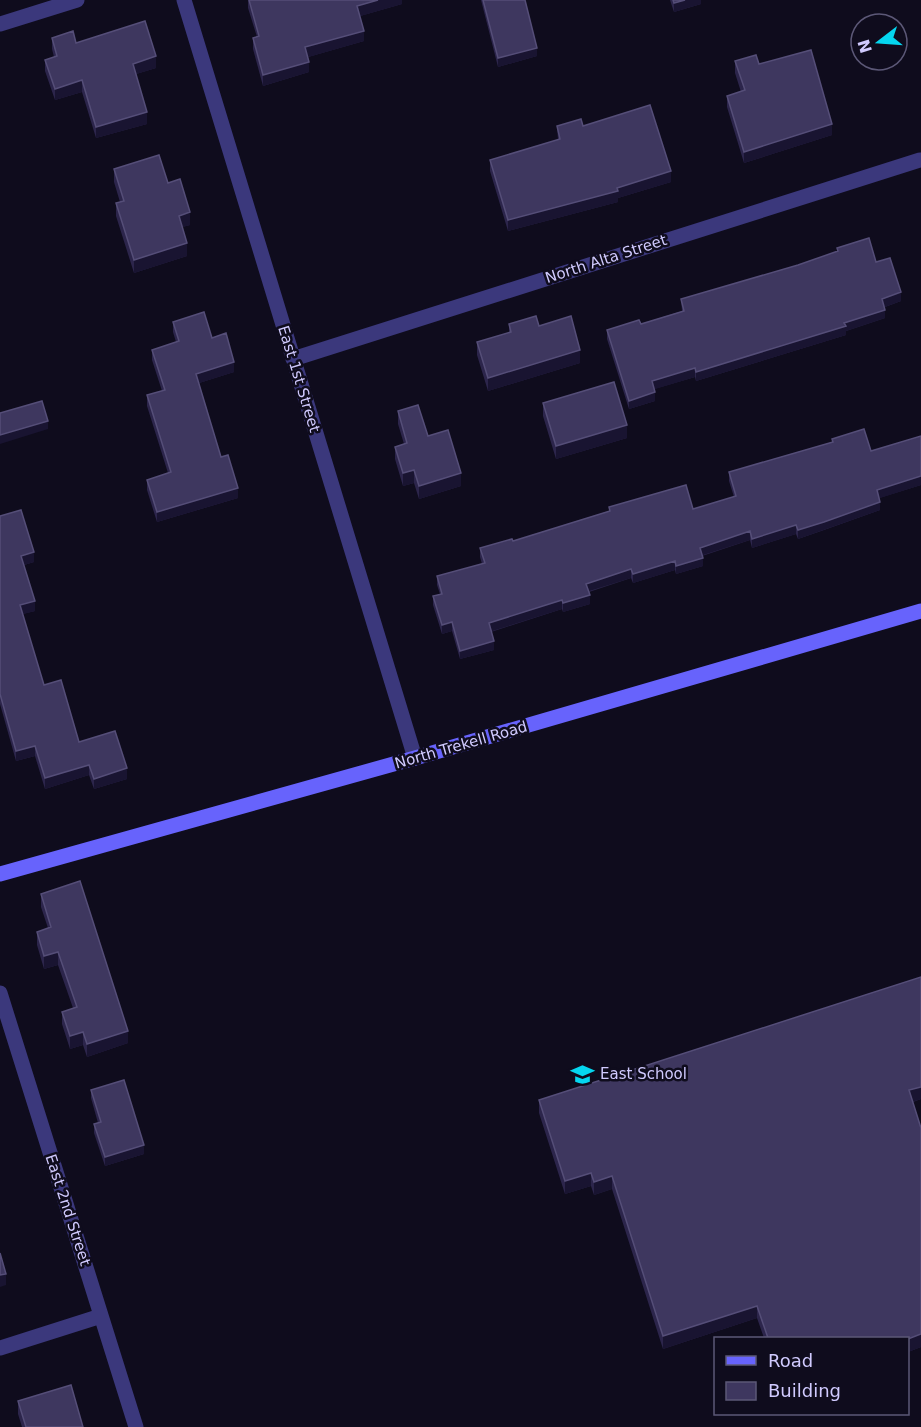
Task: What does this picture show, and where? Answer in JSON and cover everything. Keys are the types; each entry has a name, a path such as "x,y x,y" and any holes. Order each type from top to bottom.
{"main road":[{"name":"North Trekell Road","path":"0,874 415,758 921,611"}],"street":[{"path":"0,24 76,0"},
{"name":"East 1st Street","path":"184,0 415,758"},
{"name":"North Alta Street","path":"293,359 920,160"},
{"name":"East 2nd Street","path":"0,993 136,1427"},
{"path":"0,1348 101,1316"}],"building":[{"path":"249,0 378,0 357,6 364,31 305,47 309,62 263,75 253,38 259,36"},
{"path":"483,0 525,0 537,48 498,58"},
{"path":"145,21 156,56 133,64 147,112 96,127 82,80 55,89 45,60 57,56 52,38 73,31 76,43"},
{"path":"811,50 832,124 744,152 727,96 745,90 735,61 756,55 759,64"},
{"path":"650,105 671,171 617,188 618,191 508,220 490,160 560,139 557,126 581,119 583,126"},
{"path":"159,155 168,183 180,179 190,212 179,216 187,243 134,260 116,203 124,201 114,169"},
{"path":"869,238 876,262 890,258 901,292 882,299 885,310 844,323 846,326 696,372 695,368 652,381 655,392 629,401 607,330 639,320 641,324 684,311 681,299 798,265 838,251 837,248"},
{"path":"204,312 212,338 226,333 234,362 196,374 221,457 228,455 238,488 157,512 147,480 171,472 147,395 165,390 152,350 179,341 173,322"},
{"path":"536,316 539,326 571,316 580,350 488,378 477,342 511,332 509,324"},
{"path":"614,382 627,425 556,446 543,403"},
{"path":"42,401 48,421 0,435 0,413"},
{"path":"418,405 428,436 448,430 461,473 419,486 414,470 403,473 395,447 407,443 398,411"},
{"path":"864,429 871,451 921,436 921,476 877,490 880,502 824,522 798,530 796,525 752,539 750,531 700,548 703,558 676,566 675,561 633,574 631,569 586,584 590,595 563,603 562,600 489,623 494,641 460,651 452,622 442,625 433,596 442,594 437,576 485,563 480,548 512,539 513,541 610,511 609,507 686,485 693,509 736,496 729,472 833,442 832,439"},
{"path":"21,510 34,552 21,556 35,601 20,605 44,685 61,680 79,742 115,731 127,768 94,779 89,765 45,778 35,746 16,751 0,694 0,516"},
{"path":"80,881 128,1031 87,1044 83,1032 70,1036 62,1012 77,1007 58,952 44,956 37,932 51,927 41,894"},
{"path":"921,977 921,1087 909,1090 921,1128 921,1334 909,1339 768,1337 757,1306 663,1336 612,1176 594,1182 591,1173 565,1181 539,1100"},
{"path":"124,1080 144,1145 105,1157 94,1124 101,1122 91,1090"},
{"path":"0,1253 6,1274 0,1275"},
{"path":"71,1385 83,1427 26,1427 18,1401"}],"place":[{"name":"East School","path":"582,1074"}]}
